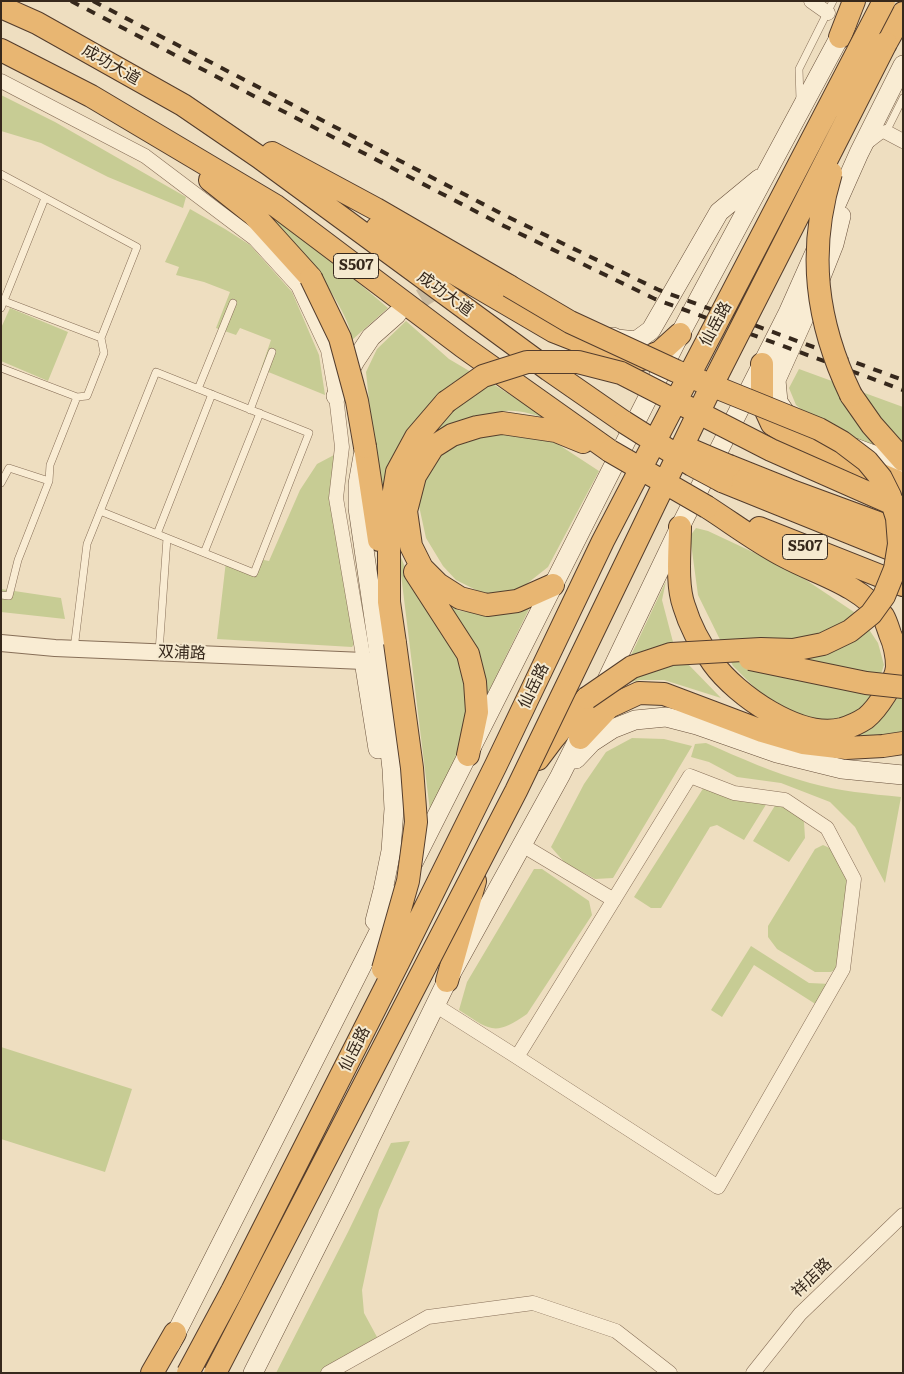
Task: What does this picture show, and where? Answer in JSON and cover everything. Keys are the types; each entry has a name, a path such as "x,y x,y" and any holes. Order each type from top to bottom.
{"highway":[{"path":"840,37 854,1"},
{"name":"仙岳路","path":"188,1373 232,1291 366,1026 496,765 603,542 884,1"},
{"name":"成功大道","path":"1,5 37,23 182,106 259,157 549,370 692,466 726,474 903,554"},
{"name":"仙岳路","path":"215,1373 516,791 710,389 903,13"},
{"name":"成功大道","path":"1,50 91,96 276,206 462,346 610,451 707,507 903,585"},
{"path":"1,60 91,96"},
{"path":"182,106 376,208 514,284 570,322 668,367 819,429 842,442 866,461 881,478 890,496 897,518 900,544 895,569 884,596 870,614 850,631 823,644 793,650 761,649 671,654 632,667 587,698 552,739 516,791"},
{"path":"848,119 824,197 818,241 818,286 822,315 830,344 851,395 872,425 903,460"},
{"path":"169,143 200,172 254,215 311,278 340,338 357,401 395,643 412,768 416,822 407,888 366,1026"},
{"path":"259,157 553,331 609,353 642,359 660,352 680,334"},
{"path":"389,602 389,522 397,472 416,437 446,402 483,376 527,362 578,362 621,373 771,450 903,508"},
{"path":"762,364 762,402 772,424 792,437 903,484"},
{"path":"553,585 517,601 487,605 460,598 438,584 422,568 411,546 406,511 415,476 433,447 452,435 477,427 502,423 556,432 610,451"},
{"path":"397,472 396,513 399,536 411,565 468,654 476,682 477,712 468,755"},
{"path":"726,474 788,490 903,532"},
{"path":"680,527 679,570 683,604 696,636 714,664 736,688 760,706 794,724 821,730 841,729 865,718 886,695 897,668 892,640 883,617 865,598 839,582 783,555 707,507"},
{"path":"715,651 866,683 903,688"},
{"path":"580,738 609,707 639,693 647,693 664,694 762,731 803,743 846,748 903,743"},
{"path":"446,981 484,850"},
{"path":"152,1373 176,1333"}],"main road":[{"path":"156,1373 680,334 859,1"},
{"path":"253,1373 343,1194 446,981 580,738 680,527 788,313 859,153 903,66"},
{"path":"514,284 549,297 598,330 617,339 636,341 651,330 719,212 768,172"},
{"path":"850,173 834,244 811,302 776,380 778,402 795,426 903,466"},
{"path":"336,396 354,361 371,337 397,314"},
{"path":"365,447 358,484 358,508 378,646 392,769 394,809 385,882 366,956"},
{"path":"364,661 382,770 394,809"},
{"path":"560,776 592,742 612,730 635,720 666,717 777,753 842,770 903,775"}],"street":[{"path":"811,1 830,7"},
{"path":"1,81 145,156 255,239 298,286 328,350 342,447 336,498 364,661"},
{"path":"886,132 903,141"},
{"name":"双浦路","path":"1,643 74,649 364,661"},
{"path":"435,1005 718,1187 843,970 854,879 828,828 784,800 734,794 690,776 517,1057"},
{"path":"522,845 614,900"},
{"name":"祥店路","path":"753,1373 800,1314 903,1215"},
{"path":"328,1373 428,1317 533,1303 616,1331 670,1373"}],"lane":[{"path":"801,110 799,69 830,7"},
{"path":"859,153 886,132 903,98"},
{"path":"1,174 136,247 101,338 104,353 87,396 77,397 1,368"},
{"path":"1,308 45,198"},
{"path":"4,301 101,338"},
{"path":"198,389 233,303"},
{"path":"250,410 272,352"},
{"path":"74,649 87,544 100,511 156,372 309,434 254,572 100,511"},
{"path":"157,534 212,394"},
{"path":"1,595 9,596 18,560 49,481 50,465 77,397"},
{"path":"204,553 260,413"},
{"path":"1,483 9,468 49,481"},
{"path":"159,652 167,538"}],"green space":[{"path":"1,95 55,122 186,197 183,208 108,177 41,143 1,131"},
{"path":"190,209 250,245 292,292 319,355 325,395 261,369 271,340 240,328 236,335 216,328 230,292 204,282 176,275 179,267 165,262"},
{"path":"260,211 294,228 388,308 352,340 344,316 320,275 292,242"},
{"path":"10,308 68,332 48,381 1,361 1,328"},
{"path":"406,321 449,359 471,372 451,384 430,407 380,504 366,372 377,349"},
{"path":"799,369 903,407 903,459 813,419 796,405 789,388"},
{"path":"493,384 548,419 517,411 506,411 475,419 424,439 470,394"},
{"path":"494,432 553,441 599,471 548,567 519,590 502,595 480,592 456,580 443,566 426,538 419,506 423,479 442,452 462,437"},
{"path":"334,455 366,628 352,647 217,639 226,561 252,570 259,559 269,561 300,490 317,464"},
{"path":"696,528 708,531 791,570 860,616 878,643 884,665 873,698 855,714 825,722 796,714 759,692 733,666 698,595 690,536"},
{"path":"398,550 409,577 430,596 460,611 491,614 530,607 430,811"},
{"path":"666,581 662,600 673,642 687,663 721,698 664,680 640,680 617,685"},
{"path":"1,589 61,598 65,619 1,612"},
{"path":"903,686 903,733 881,737 849,738 881,717 893,704"},
{"path":"632,738 664,739 692,746 613,878 595,879 565,863 551,847 584,784 606,752"},
{"path":"706,743 770,770 810,783 843,790 901,797 885,883 855,827 830,802 781,783 737,777 709,762 691,757 695,744"},
{"path":"704,787 767,803 744,840 717,825 710,827 661,908 651,908 634,897"},
{"path":"776,804 798,813 804,822 805,838 789,862 753,841"},
{"path":"823,845 834,850 851,880 838,968 831,972 815,972 777,949 768,937 768,926 815,849"},
{"path":"534,869 542,869 589,901 592,915 527,1014 507,1026 492,1028 485,1026 459,1010 467,982"},
{"path":"751,946 809,983 831,984 817,1005 754,965 722,1017 711,1010"},
{"path":"1,1047 132,1089 105,1172 1,1139"},
{"path":"410,1141 379,1210 362,1290 364,1313 377,1337 325,1367 321,1373 276,1373 391,1143"}],"tunnel":[{"path":"397,313 448,282"}],"railway":[{"path":"71,1 502,225 655,299 903,390"},
{"path":"93,1 506,216 659,290 903,380"}]}
